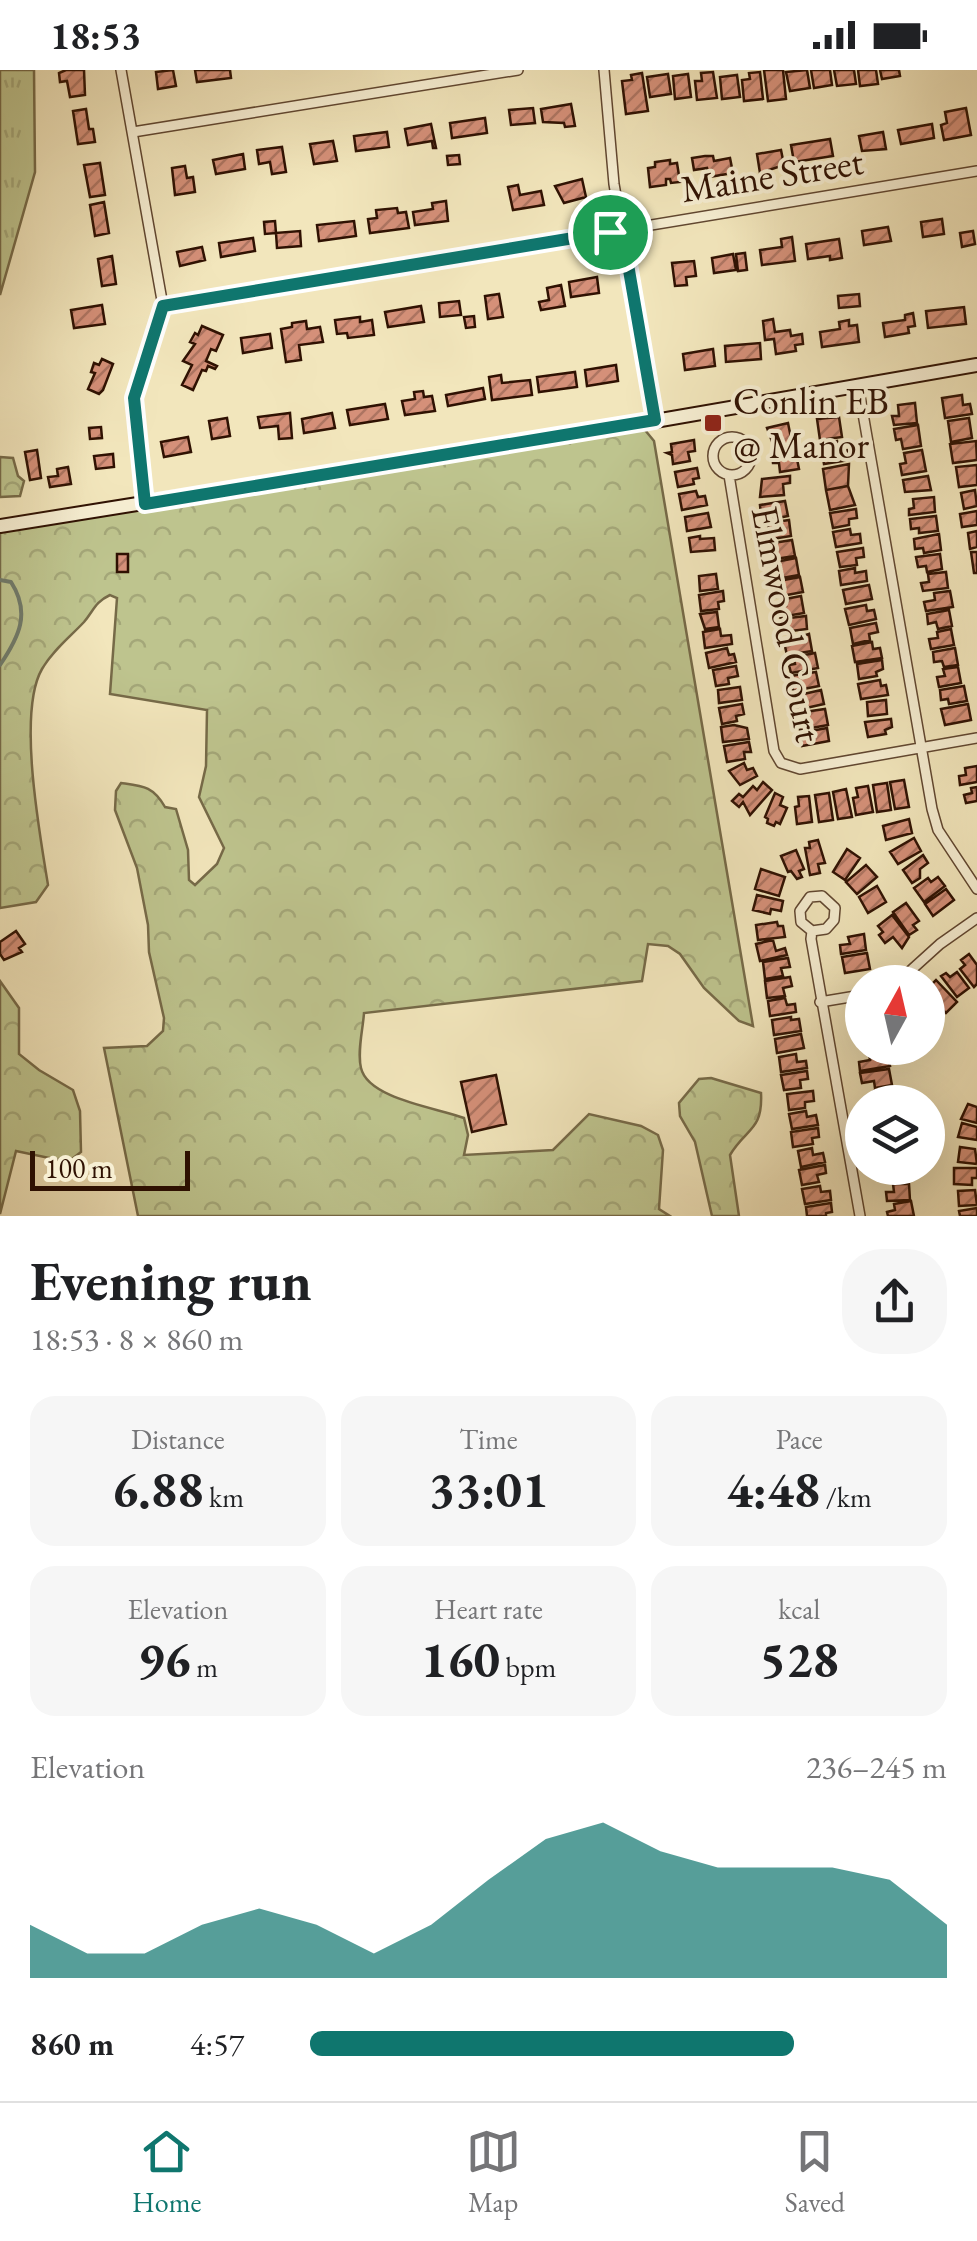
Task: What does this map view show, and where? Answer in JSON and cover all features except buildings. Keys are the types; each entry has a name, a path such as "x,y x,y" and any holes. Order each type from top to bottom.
{"street":[{"path":"121,70 163,306 134,398 145,504"},
{"path":"132,132 518,70"},
{"path":"604,70 614,184 655,420"},
{"name":"Maine Street","path":"163,306 977,171"},
{"path":"0,526 977,364"},
{"path":"858,385 920,749 938,830 977,890"},
{"name":"Elmwood Court","path":"729,475 746,470 752,460 748,443 738,437 720,440 713,451 714,464 729,475 774,750 781,763 800,768 920,749"},
{"path":"920,749 977,738"},
{"path":"812,931 826,929 834,920 835,908 822,896 810,897 800,911 802,922 812,931 820,1002 860,1216"},
{"path":"917,965 977,918"},
{"path":"820,1002 845,998"}],"green space":[{"path":"0,70 34,70 35,172 0,295"},
{"path":"640,424 654,441 753,1026 739,1021 704,988 680,954 668,946 648,944 642,981 364,1013 360,1055 366,1079 376,1087 405,1101 464,1118 468,1135 464,1155 553,1150 589,1114 641,1126 658,1135 663,1150 659,1209 670,1216 138,1216 104,1048 147,1046 163,1031 164,1018 149,952 137,868 115,810 116,791 121,783 141,786 152,791 165,807 176,809 188,850 189,880 195,885 217,864 224,848 199,797 206,766 207,710 110,694 117,598 110,595 98,603 46,662 35,689 31,714 33,774 48,885 36,902 0,908 0,528"},
{"path":"0,457 13,458 18,476 24,481 20,496 0,497"},
{"path":"0,981 19,1008 19,1054 73,1090 80,1111 81,1152 68,1162 16,1151 0,1214"},
{"path":"711,1078 761,1093 756,1122 730,1155 739,1216 712,1216 695,1142 680,1116 679,1103 699,1079"}],"waterway":[{"path":"0,580 11,582 21,615 13,645 0,665"}],"place":[{"name":"Conlin EB @ Manor","path":"713,423"}],"route":[{"path":"622,230 655,420 145,504 134,398 163,306 610,232 622,230"}]}
